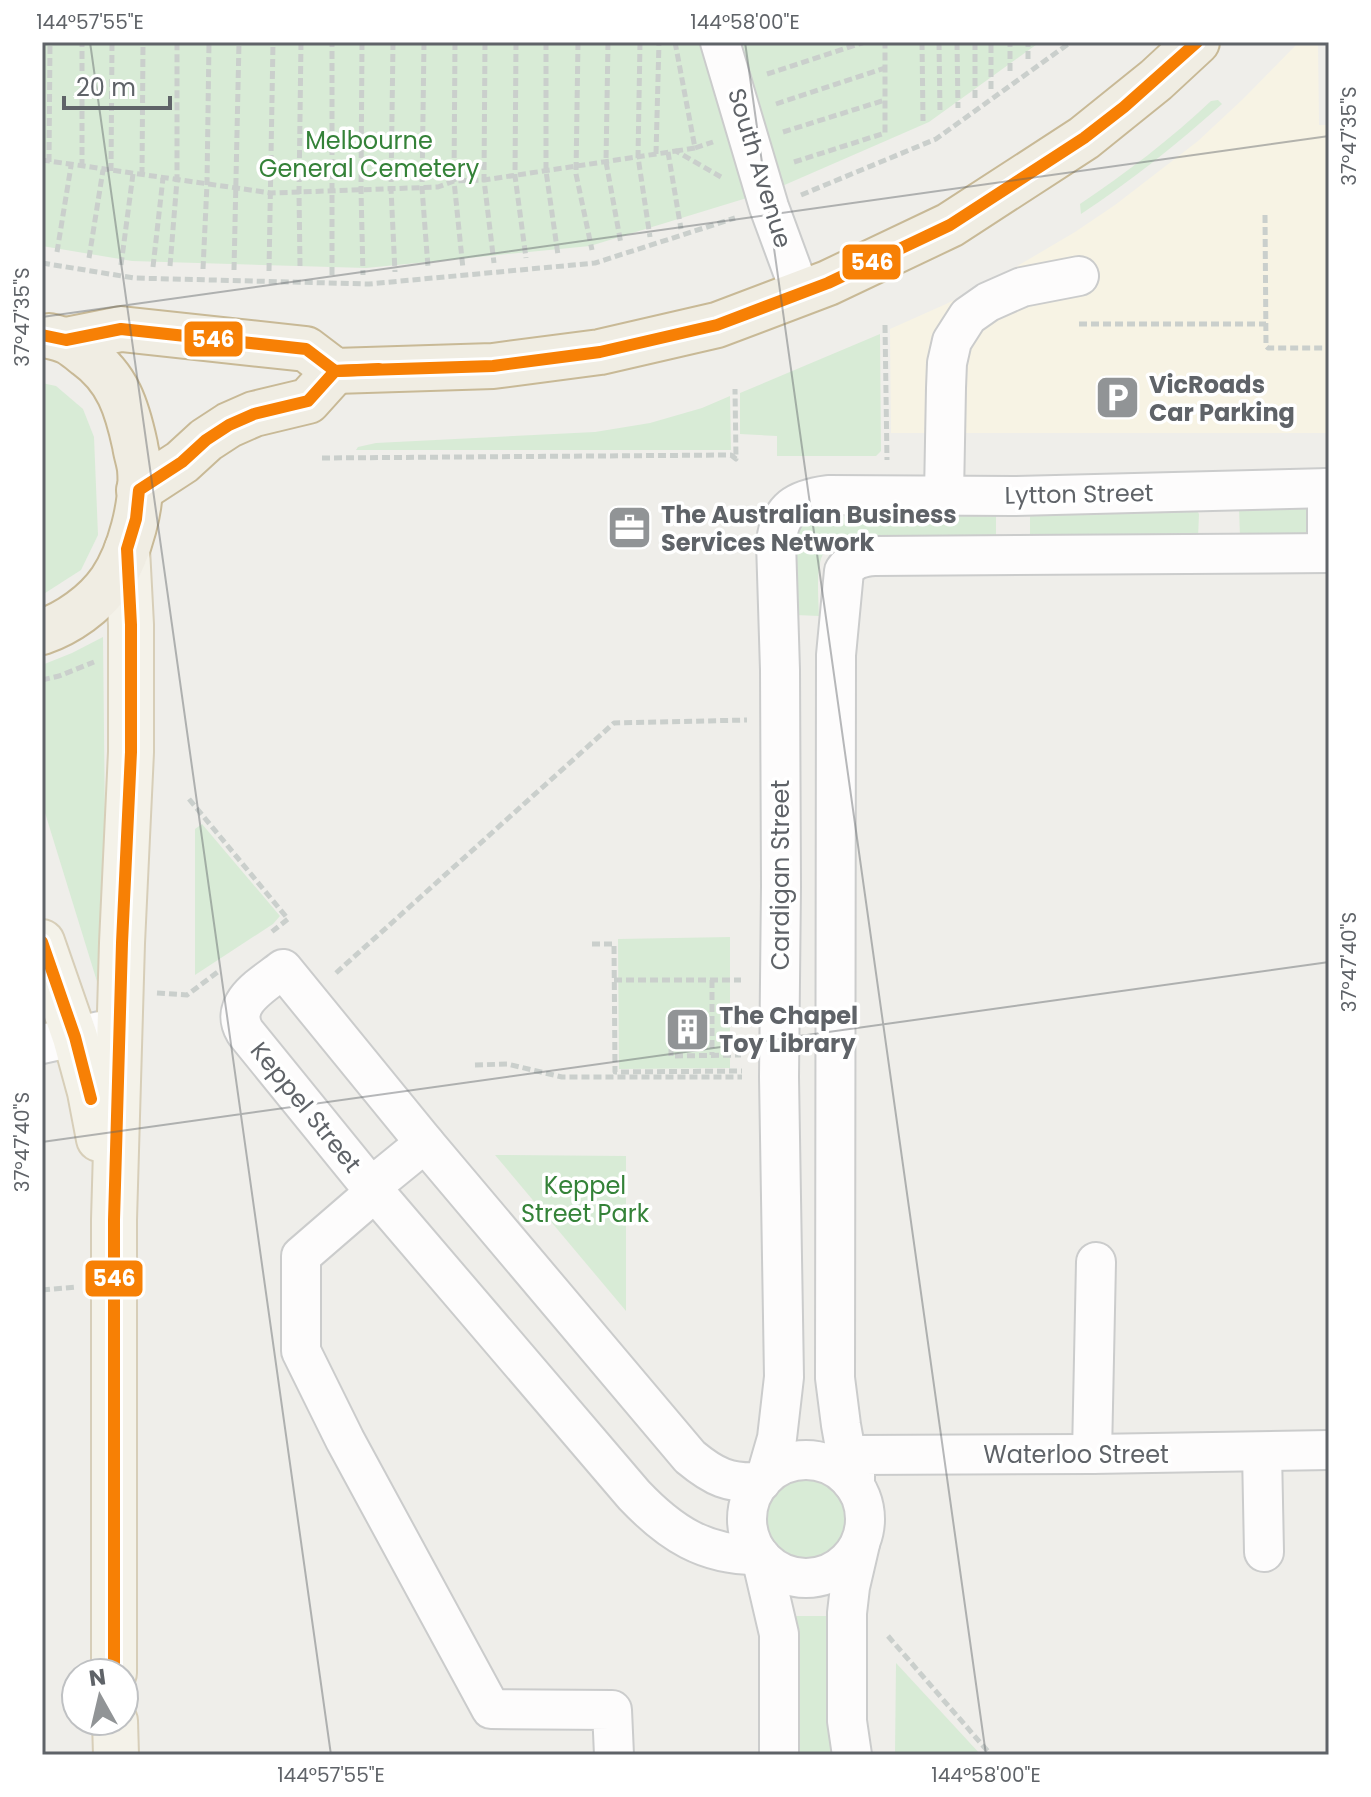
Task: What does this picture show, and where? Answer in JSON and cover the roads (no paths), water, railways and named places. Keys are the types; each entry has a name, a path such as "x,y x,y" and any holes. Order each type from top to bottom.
{"highway":[{"path":"54,337 121,329 291,347 306,349 335,371 493,366 600,352 717,325 828,283 950,225 1084,138 1156,80 1197,42"},
{"path":"42,632 89,605 119,568 136,519 140,469 120,394 105,370 54,337"},
{"path":"139,490 182,462 206,440 229,425 254,414 308,401 335,371"}],"main road":[{"path":"114,1657 114,1220 131,752 131,625 127,549"},
{"path":"43,951 58,1040 90,1092 114,1220"}],"street":[{"name":"South Avenue","path":"720,42 801,294"},
{"path":"944,495 947,363 952,341 968,316 988,302 1022,287 1079,276"},
{"path":"853,1484 835,1378 836,655 846,568 855,560 867,557 1328,553 1328,488"},
{"name":"Lytton Street","path":"828,495 1014,496 1328,488"},
{"path":"1218,553 1219,491"},
{"name":"Cardigan Street","path":"763,1479 777,1438 784,1388 779,1077 781,886 777,532 780,522 792,507 807,499 828,495"},
{"path":"1013,556 1014,496"},
{"path":"781,886 836,886"},
{"name":"Keppel Street","path":"760,1556 730,1554 705,1547 679,1535 648,1511 373,1190 245,1032 240,1022 240,1011 249,996 283,969 690,1457 717,1477 746,1482 763,1479"},
{"path":"58,1040 100,1031 119,1033"},
{"path":"425,1143 301,1256 301,1351 345,1440 491,1709 612,1710 614,1755"},
{"path":"781,1184 837,1185"},
{"path":"1092,1454 1096,1262"},
{"name":"Waterloo Street","path":"853,1484 855,1455 1329,1450"},
{"path":"1262,1452 1264,1552"},
{"path":"779,1755 779,1634 760,1556 749,1536 747,1517 751,1499 763,1479 782,1466 810,1460 837,1469 853,1484 861,1498 865,1516 847,1613 847,1721 852,1755"},
{"path":"760,1556 770,1566 787,1575 815,1577 842,1567 860,1544"}],"place":[{"name":"VicRoads Car Parking","path":"1118,398"},
{"name":"The Australian Business Services Network","path":"630,528"},
{"name":"The Chapel Toy Library","path":"688,1029"}],"park label":[{"name":"Melbourne General Cemetery","path":"369,154"},
{"name":"Keppel Street Park","path":"585,1199"}]}
